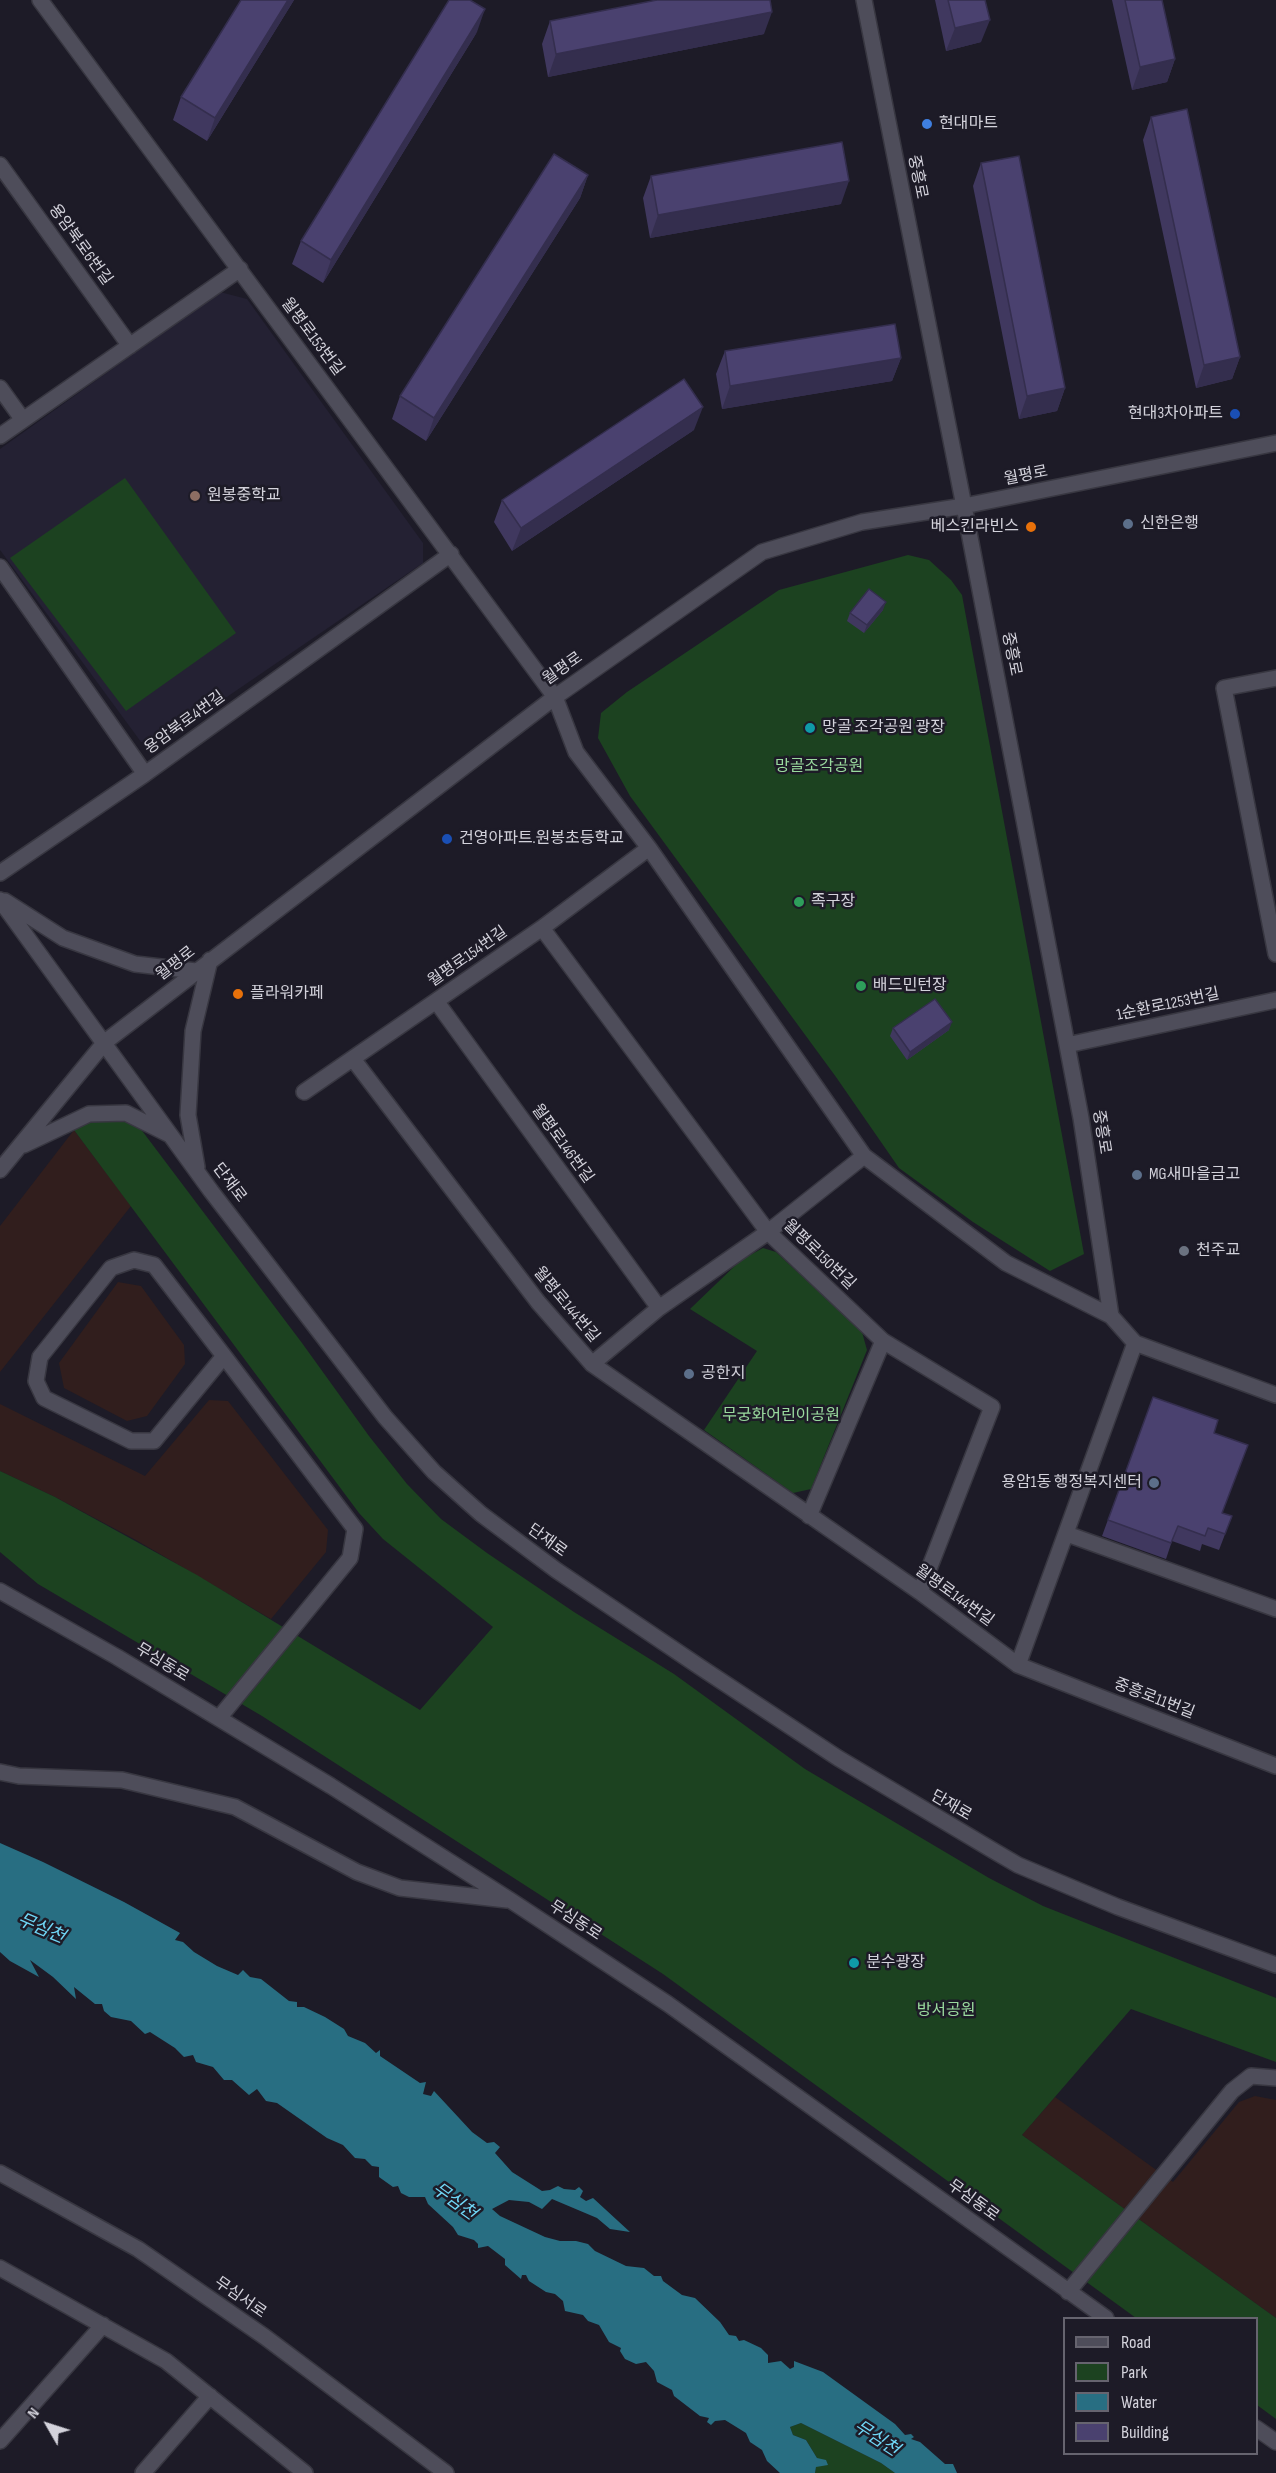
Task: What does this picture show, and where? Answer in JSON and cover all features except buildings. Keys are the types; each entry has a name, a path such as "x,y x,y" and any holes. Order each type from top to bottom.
{"street":[{"name":"월평로153번길","path":"40,0 555,697 576,752 649,848 864,1156 1006,1263 1111,1316"},
{"name":"중흥로","path":"864,0 1081,1118 1111,1316"},
{"name":"용암북로6번길","path":"0,165 130,346"},
{"path":"0,436 240,270"},
{"path":"0,388 23,420"},
{"name":"월평로","path":"0,1170 105,1042 555,697 762,552 862,522 964,506 1276,443"},
{"name":"용암북로4번길","path":"0,567 145,774 451,554"},
{"path":"1276,678 1224,688 1276,954"},
{"path":"0,873 145,774"},
{"name":"월평로154번길","path":"304,1092 542,928 649,848"},
{"path":"2,904 63,938 135,964 196,971"},
{"name":"단재로","path":"2,904 105,1042 198,1173 385,1417 434,1472 481,1514 556,1570 838,1758 930,1815 1018,1865 1118,1906 1276,1965"},
{"name":"월평로150번길","path":"542,928 768,1232 883,1341 992,1407 920,1592"},
{"path":"198,1173 188,1115 193,1031 210,960"},
{"name":"1순환로1253번길","path":"1067,1045 1276,1000"},
{"name":"월평로146번길","path":"436,1001 659,1308"},
{"name":"월평로144번길","path":"353,1059 538,1302 592,1364 920,1592 1018,1665"},
{"path":"19,1148 89,1114 126,1113 172,1136"},
{"path":"592,1364 659,1308 768,1232 864,1156"},
{"path":"219,1718 350,1558 355,1529 224,1356 154,1265 134,1260 111,1268 39,1357 36,1381 44,1398 131,1441 154,1441 224,1356"},
{"path":"1111,1316 1135,1343 1276,1395"},
{"path":"809,1516 883,1341"},
{"path":"1018,1665 1135,1343"},
{"path":"1067,1534 1276,1609"},
{"name":"무심동로","path":"0,1591 219,1718 510,1900 668,2004 1103,2317"},
{"name":"중흥로11번길","path":"1018,1665 1276,1766"},
{"path":"0,1772 19,1776 122,1780 235,1807 357,1872 400,1888 510,1900"},
{"path":"1068,2292 1232,2091 1251,2076 1276,2078"},
{"name":"무심서로","path":"0,2173 138,2248 265,2337 446,2473"},
{"path":"0,2268 166,2361 306,2473"},
{"path":"0,2441 103,2325"},
{"path":"143,2473 210,2396"},
{"path":"1258,2429 1276,2442"}],"shaded area":[{"name":"원봉중학교","path":"220,292 247,299 423,543 423,563 158,744 141,742 0,550 0,449"},
{"path":"74,1130 131,1206 0,1372 0,1226"},
{"path":"118,1282 141,1286 184,1345 185,1364 147,1416 127,1421 64,1388 59,1363"},
{"path":"209,1400 228,1401 328,1530 326,1552 271,1619 136,1540 0,1471 0,1404 145,1476"},
{"path":"1255,2096 1276,2100 1276,2318 1022,2135 1055,2097 1173,2182 1239,2102"}],"green space":[{"path":"125,478 236,633 126,711 10,558"},
{"name":"망골조각공원","path":"908,555 929,560 951,580 962,595 1084,1254 1050,1271 973,1222 899,1168 836,1077 630,796 598,738 601,713 627,692 779,590"},
{"name":"방서공원","path":"121,1118 137,1124 407,1484 441,1519 487,1553 574,1612 674,1674 805,1769 989,1878 1043,1906 1276,1998 1276,2062 1131,2009 1022,2135 1276,2318 1276,2419 1258,2406 1258,2317 1135,2317 663,1974 262,1716 38,1584 0,1552 0,1471 55,1497 197,1575 420,1710 493,1627 383,1539 359,1513 74,1130 84,1121"},
{"name":"무궁화어린이공원","path":"763,1248 776,1252 862,1332 867,1350 811,1489 793,1493 704,1430 757,1351 690,1309 741,1260"},
{"path":"801,2423 881,2463 895,2473 815,2473 817,2458 806,2440 793,2435 790,2427"}],"water":[{"name":"무심천","path":"0,1843 124,1902 180,1933 175,1940 183,1942 194,1952 217,1966 238,1975 243,1970 250,1977 261,1979 289,2001 297,2002 297,2007 304,2007 325,2017 344,2029 348,2036 365,2043 376,2053 380,2050 380,2056 420,2083 426,2082 423,2094 431,2096 434,2091 472,2132 487,2143 494,2142 500,2147 495,2153 512,2172 542,2191 558,2186 575,2190 579,2187 583,2191 580,2197 586,2201 593,2198 630,2232 610,2229 597,2218 552,2199 542,2209 529,2202 509,2200 492,2209 500,2216 545,2237 588,2244 595,2251 626,2266 644,2268 654,2276 661,2276 663,2281 682,2295 695,2298 720,2322 729,2335 761,2348 768,2355 768,2363 781,2361 790,2369 794,2367 794,2361 823,2372 895,2424 905,2435 911,2434 914,2437 911,2439 920,2442 945,2464 953,2464 957,2473 895,2473 881,2463 801,2423 790,2427 793,2435 806,2440 817,2458 826,2460 828,2465 816,2467 815,2473 780,2473 767,2461 762,2450 750,2442 746,2433 725,2420 715,2421 711,2425 707,2422 709,2418 700,2416 674,2396 672,2390 657,2382 654,2371 646,2362 636,2364 625,2359 620,2351 621,2348 609,2342 599,2325 588,2321 583,2315 565,2311 563,2301 555,2294 546,2292 529,2281 526,2275 522,2275 521,2279 505,2265 505,2259 488,2246 478,2248 474,2240 458,2235 453,2227 428,2204 425,2197 409,2197 401,2193 398,2186 393,2187 379,2177 379,2167 372,2166 365,2159 355,2158 343,2145 327,2138 277,2103 266,2101 257,2089 249,2095 232,2080 224,2080 213,2067 196,2062 193,2055 184,2057 175,2048 150,2032 145,2034 131,2021 111,2017 104,2011 102,2004 95,2004 74,1987 76,1999 53,1977 30,1960 39,1977 10,1961 0,1952"}],"place":[{"name":"현대마트","path":"927,124"},
{"name":"현대3차아파트","path":"1235,414"},
{"name":"원봉중학교","path":"195,496"},
{"name":"신한은행","path":"1128,524"},
{"name":"베스킨라빈스","path":"1031,527"},
{"name":"망골 조각공원 광장","path":"810,728"},
{"name":"건영아파트.원봉초등학교","path":"447,839"},
{"name":"족구장","path":"799,902"},
{"name":"배드민턴장","path":"861,986"},
{"name":"플라워카페","path":"238,994"},
{"name":"MG새마을금고","path":"1137,1175"},
{"name":"천주교","path":"1184,1251"},
{"name":"공한지","path":"689,1374"},
{"name":"용암1동 행정복지센터","path":"1154,1483"},
{"name":"분수광장","path":"854,1963"}]}
